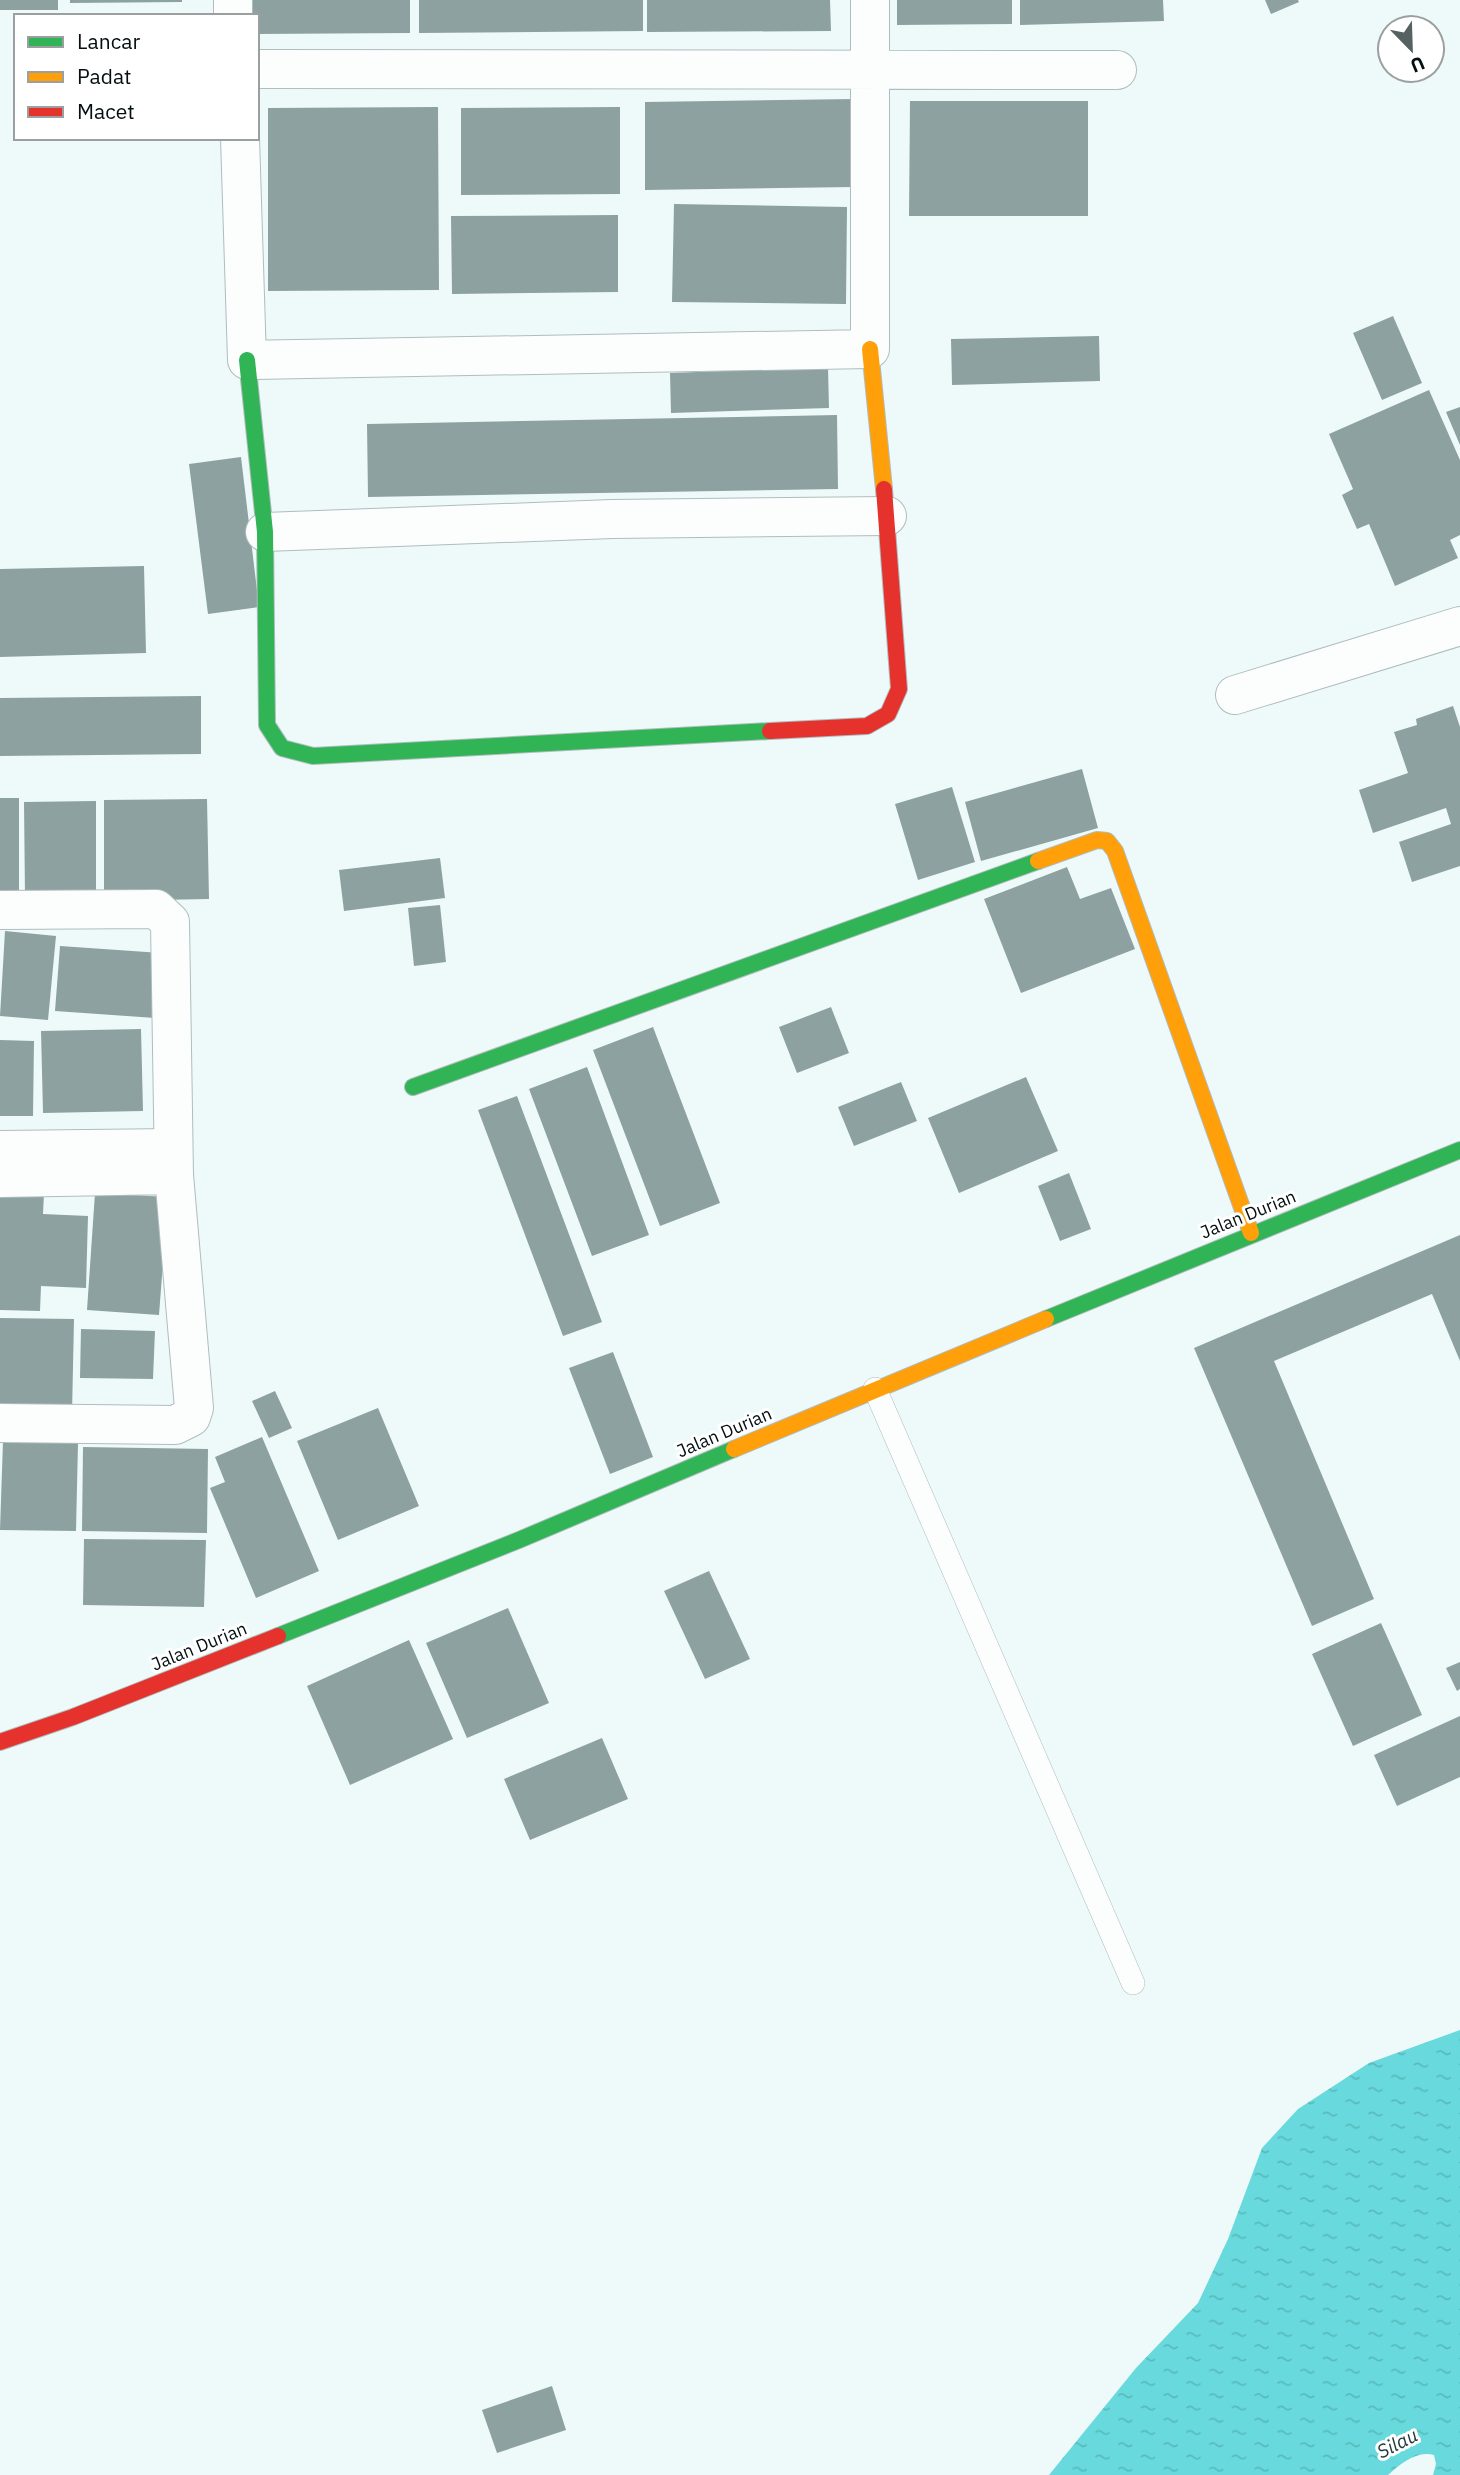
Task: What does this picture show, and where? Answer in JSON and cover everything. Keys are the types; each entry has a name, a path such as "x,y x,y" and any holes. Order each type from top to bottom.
{"street":[{"path":"240,140 247,359 265,532 267,725 282,748 313,756 867,726 888,714 899,689 887,516 870,349 870,0"},
{"path":"259,69 1117,70"},
{"path":"247,359 870,349"},
{"path":"265,532 612,519 887,516"},
{"path":"1235,695 1460,626"},
{"path":"413,1087 1097,840 1107,841 1115,850 1251,1233"},
{"path":"0,910 156,909 165,914 173,933 173,1162 194,1408 191,1417 175,1425 0,1423"},
{"path":"0,1150 173,1162"},
{"name":"Jalan Durian","path":"0,1742 73,1717 519,1540 874,1389 1460,1150"},
{"path":"0,1178 173,1162"}],"lane":[{"path":"874,1389 1132,1983"}],"water":[{"name":"Silau","path":"1460,2030 1460,2475 1433,2475 1436,2464 1434,2455 1421,2454 1409,2459 1388,2475 1049,2475 1136,2368 1198,2303 1228,2239 1262,2148 1298,2109 1369,2063"}],"building":[{"path":"0,0 58,0 58,10 0,10"},
{"path":"70,0 182,0 182,2 70,3"},
{"path":"249,0 410,0 410,33 259,34 259,14 249,14"},
{"path":"419,0 643,0 643,31 419,33"},
{"path":"647,0 830,0 831,31 647,32"},
{"path":"897,0 1012,0 1012,24 897,25"},
{"path":"1020,0 1163,0 1164,21 1020,25"},
{"path":"1265,0 1298,0 1299,2 1271,14"},
{"path":"855,99 855,187 645,190 645,102"},
{"path":"910,101 1088,101 1088,216 909,216"},
{"path":"438,107 439,290 268,291 268,108"},
{"path":"620,107 620,194 461,195 461,108"},
{"path":"674,204 847,207 846,304 672,302"},
{"path":"618,215 618,292 452,294 451,216"},
{"path":"1393,316 1422,383 1382,400 1353,333"},
{"path":"1099,336 1100,381 952,385 951,339"},
{"path":"828,367 829,408 671,413 670,373"},
{"path":"1429,390 1460,460 1460,535 1450,540 1458,558 1395,586 1369,524 1357,529 1342,495 1353,489 1329,434"},
{"path":"1460,407 1460,445 1446,412"},
{"path":"837,415 838,489 368,497 367,424"},
{"path":"241,457 259,607 208,614 189,464"},
{"path":"144,566 146,653 0,657 0,569"},
{"path":"201,696 201,754 0,756 0,698"},
{"path":"1453,706 1460,727 1460,866 1412,882 1399,842 1451,824 1446,808 1373,833 1359,790 1408,773 1394,732 1417,725 1416,719"},
{"path":"1082,769 1098,828 981,861 965,802"},
{"path":"952,787 975,862 918,880 895,804"},
{"path":"0,798 19,798 19,895 0,895"},
{"path":"207,799 209,899 104,901 104,800"},
{"path":"96,801 96,896 25,897 24,802"},
{"path":"440,858 445,898 344,911 339,870"},
{"path":"1067,867 1080,899 1111,888 1135,949 1021,993 984,899"},
{"path":"440,905 446,962 414,966 408,908"},
{"path":"5,931 56,936 48,1020 0,1016"},
{"path":"60,946 161,953 155,1018 55,1011"},
{"path":"831,1007 849,1053 797,1073 779,1027"},
{"path":"653,1027 720,1203 660,1226 593,1050"},
{"path":"141,1029 143,1111 43,1113 41,1031"},
{"path":"0,1040 34,1041 33,1116 0,1116"},
{"path":"587,1067 649,1235 592,1256 529,1089"},
{"path":"1026,1077 1058,1151 959,1193 928,1118"},
{"path":"901,1082 917,1121 854,1146 838,1107"},
{"path":"517,1096 602,1322 563,1336 478,1110"},
{"path":"1069,1173 1091,1229 1060,1241 1038,1186"},
{"path":"0,1192 44,1193 43,1214 88,1216 86,1288 41,1286 40,1311 0,1310"},
{"path":"95,1193 168,1197 159,1315 87,1310"},
{"path":"1460,1235 1460,1361 1432,1294 1274,1361 1374,1599 1312,1626 1194,1348"},
{"path":"0,1318 74,1319 72,1414 0,1413"},
{"path":"81,1329 155,1331 153,1379 80,1378"},
{"path":"613,1352 653,1457 610,1474 569,1368"},
{"path":"275,1391 292,1428 269,1438 252,1401"},
{"path":"378,1408 419,1506 338,1540 297,1441"},
{"path":"262,1437 319,1571 256,1598 210,1488 225,1482 215,1457"},
{"path":"3,1441 78,1443 76,1531 0,1530"},
{"path":"83,1447 208,1449 207,1533 82,1531"},
{"path":"84,1539 206,1540 204,1607 83,1605"},
{"path":"709,1571 750,1659 705,1679 664,1591"},
{"path":"508,1608 549,1703 467,1738 426,1643"},
{"path":"1381,1623 1422,1715 1353,1746 1312,1654"},
{"path":"409,1640 453,1739 350,1785 307,1686"},
{"path":"1460,1662 1460,1689 1457,1691 1446,1668"},
{"path":"1460,1716 1460,1777 1397,1806 1374,1755"},
{"path":"602,1738 628,1799 530,1840 504,1779"},
{"path":"552,2386 566,2430 497,2453 482,2410"}],"traffic: fast":[{"path":"247,360 265,532 267,725 282,748 313,756 770,731"},
{"path":"413,1087 1038,861"},
{"path":"1046,1319 1460,1150"},
{"path":"278,1636 519,1540 734,1449"}],"traffic: slow":[{"path":"870,349 884,489"},
{"path":"1038,861 1097,840 1107,841 1115,851 1251,1233"},
{"path":"734,1449 1046,1319"}],"traffic: jam":[{"path":"770,731 867,726 888,714 899,689 884,489"},
{"path":"0,1742 73,1717 278,1636"}]}
